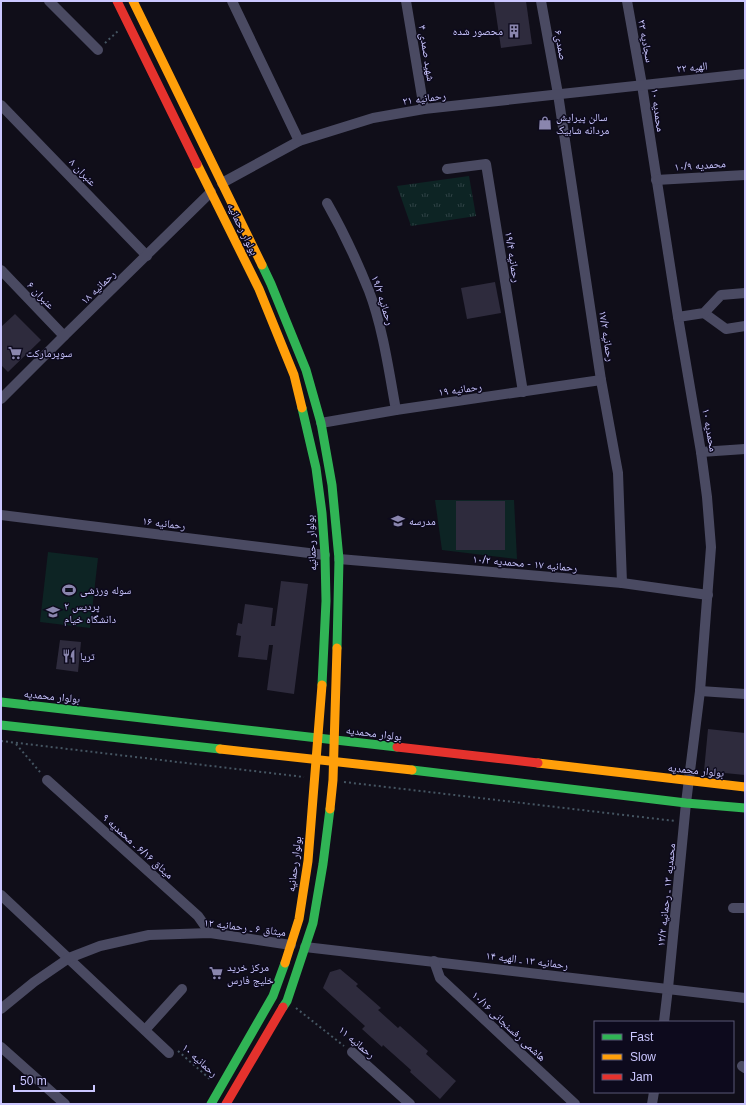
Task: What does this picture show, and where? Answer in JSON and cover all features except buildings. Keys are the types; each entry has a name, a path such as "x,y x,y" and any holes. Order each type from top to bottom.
{"main road":[{"name":"بولوار رحمانیه","path":"117,1 259,289 294,375 316,468 322,513 326,601 317,759 308,861 299,919 273,996 211,1104"},
{"name":"بولوار رحمانیه","path":"133,1 271,284 306,370 321,423 332,485 339,559 333,780 323,864 313,923 287,1000 226,1104"},
{"path":"211,192 222,183"},
{"name":"بولوار محمدیه","path":"1,702 689,782 745,787"},
{"path":"1,725 317,759 686,803 745,808"}],"street":[{"path":"49,1 98,50"},
{"name":"شهید صمدی ۴","path":"406,1 424,109"},
{"name":"صمدی۶","path":"541,1 558,94"},
{"name":"سجادیه ۲۳","path":"626,1 642,85"},
{"path":"236,2 299,141"},
{"name":"الهیه ۲۲","path":"642,85 745,74"},
{"name":"رحمانیه ۲۱","path":"222,183 299,141 373,118 424,109 642,85"},
{"name":"محمدیه ۱۰","path":"642,85 678,317 701,452 707,497 711,547 700,691 689,782"},
{"name":"رحمانیه ۱۷/۲","path":"558,94 602,380 618,473 622,583"},
{"name":"عنبران ۸","path":"1,105 147,256"},
{"name":"رحمانیه ۱۹/۴","path":"447,169 486,164 523,392"},
{"name":"محمدیه ۱۰/۹","path":"656,180 745,175"},
{"name":"رحمانیه ۱۸","path":"1,399 211,192"},
{"name":"رحمانیه ۱۹/۲","path":"327,203 343,232 369,292 385,346 396,410"},
{"name":"عنبران ۶","path":"1,270 64,336"},
{"path":"678,317 704,313 721,295 745,293"},
{"path":"704,313 726,329 745,326"},
{"name":"رحمانیه ۱۹","path":"321,423 396,410 602,380"},
{"path":"701,452 745,448"},
{"name":"رحمانیه ۱۶","path":"1,516 325,555"},
{"name":"رحمانیه ۱۷ - محمدیه ۱۰/۲","path":"339,559 622,583 708,595"},
{"path":"700,691 745,694"},
{"name":"میثاق ۶/۱۶ ـ محمدیه ۹","path":"47,780 198,916 210,933"},
{"name":"محمدیه ۱۳ ـ رحمانیه ۱۳/۲","path":"664,1021 689,782"},
{"path":"1,895 169,1053"},
{"path":"733,908 745,908"},
{"name":"میثاق ۶ ـ رحمانیه ۱۲","path":"1,1009 34,982 69,958 100,946 149,935 210,933 291,945"},
{"name":"رحمانیه ۱۳ ـ الهیه ۱۴","path":"306,947 745,998"},
{"name":"هاشمی رفسنجانی ۱۰/۱۶","path":"434,961 440,978 575,1104"},
{"path":"146,1030 182,990"},
{"path":"1,1047 65,1104"},
{"name":"رحمانیه ۱۱","path":"352,1052 410,1104"},
{"path":"652,1104 654,1093"}],"path":[{"path":"98,50 127,21"},
{"path":"15,743 47,780"},
{"name":"رحمانیه ۱۱","path":"287,1000 352,1052"},
{"name":"رحمانیه ۱۰","path":"169,1053 174,1047 220,1089"}],"green space":[{"path":"469,176 476,216 411,226 397,186"},
{"path":"435,500 514,500 517,559 442,550"},
{"name":"سوله ورزشی","path":"48,552 98,558 90,628 40,622"}],"traffic: fast":[{"path":"262,265 306,370 321,423 332,485 339,559 337,648"},
{"path":"302,408 316,468 322,513 326,601 322,685"},
{"path":"1,702 397,747"},
{"path":"1,725 220,749"},
{"path":"412,770 686,803 745,808"},
{"path":"283,1007 287,1001 313,923 330,809"},
{"path":"211,1104 273,996 285,963"}],"traffic: slow":[{"path":"133,1 262,265"},
{"path":"197,164 259,289 294,375 302,408"},
{"path":"330,809 333,780 337,648"},
{"path":"285,963 299,919 308,861 322,685"},
{"path":"220,749 412,770"},
{"path":"538,763 745,787"}],"traffic: jam":[{"path":"117,1 197,164"},
{"path":"397,747 538,763"},
{"path":"226,1104 283,1007"}],"place":[{"name":"محصور شده","path":"514,31"},
{"name":"سالن پیرایش مردانه شابیک","path":"545,123"},
{"name":"سوپرمارکت","path":"15,353"},
{"name":"مدرسه","path":"398,521"},
{"name":"سوله ورزشی","path":"69,590"},
{"name":"پردیس ۲ دانشگاه خیام","path":"53,612"},
{"name":"تریا","path":"69,656"},
{"name":"مرکز خرید خلیج فارس","path":"216,973"}]}
